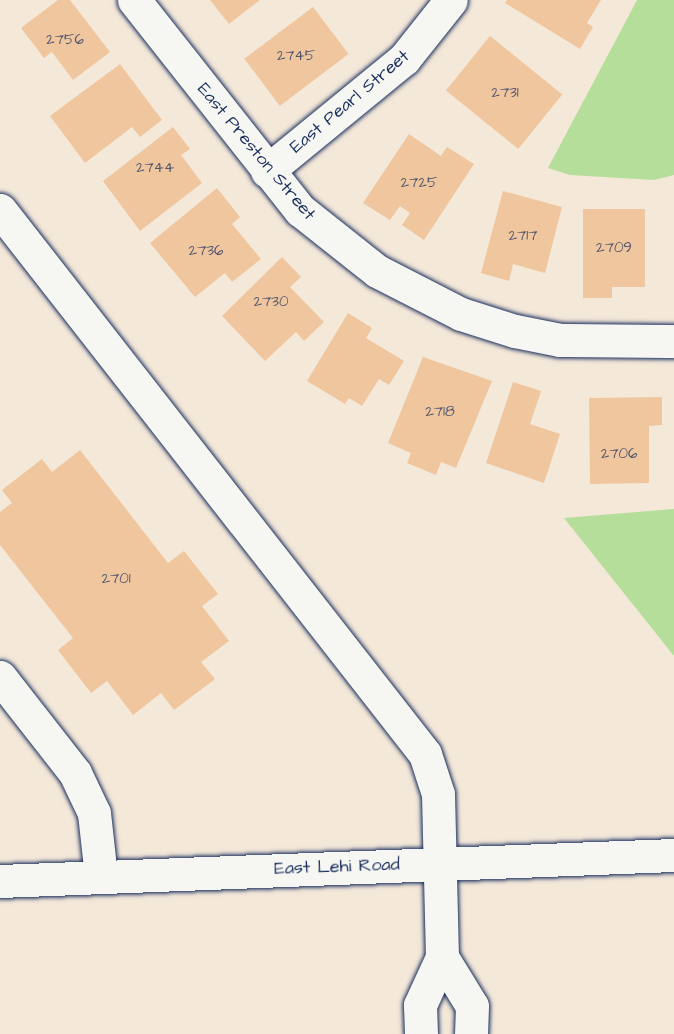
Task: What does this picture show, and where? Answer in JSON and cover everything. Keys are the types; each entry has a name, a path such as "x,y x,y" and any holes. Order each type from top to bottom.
{"street":[{"name":"East Preston Street","path":"134,0 300,210 342,246 377,271 461,314 515,331 560,340 620,344 674,341"},
{"name":"East Pearl Street","path":"267,171 404,59 451,0"},
{"path":"0,210 425,754 438,794 442,957 420,1005 421,1034"},
{"path":"0,677 75,773 94,813 101,876"},
{"name":"East Lehi Road","path":"0,882 101,876 674,855"},
{"path":"442,957 472,1006 471,1034"}],"green space":[{"path":"637,0 674,0 674,175 654,180 570,175 548,168"},
{"path":"674,509 674,656 564,518"}],"building":[{"path":"58,0 70,0 110,52 73,80 52,52 44,58 21,28"},
{"path":"210,0 260,0 229,24"},
{"path":"507,0 601,0 587,23 593,27 580,49 505,3"},
{"path":"313,7 349,54 280,106 244,59"},
{"path":"490,36 562,95 518,149 446,90"},
{"path":"120,64 162,120 140,137 132,127 85,163 50,116"},
{"path":"173,127 190,149 181,155 202,183 140,231 103,181"},
{"path":"409,134 441,156 447,147 474,164 424,240 402,225 410,213 400,206 390,220 363,203"},
{"path":"217,188 240,217 232,224 261,259 232,282 225,273 195,297 150,243"},
{"path":"503,191 562,207 545,273 513,264 509,281 481,273"},
{"path":"583,209 645,209 645,287 612,287 612,298 583,298"},
{"path":"282,257 301,277 290,287 324,322 304,341 296,332 265,361 222,316"},
{"path":"348,313 372,328 366,338 404,361 389,385 379,379 362,406 349,398 345,404 307,381"},
{"path":"423,357 492,381 456,468 441,462 436,475 407,463 411,453 388,443"},
{"path":"513,382 541,391 530,424 560,434 544,483 486,463"},
{"path":"662,397 662,425 649,426 649,483 590,484 589,398"},
{"path":"80,450 168,563 184,551 218,594 202,606 229,641 201,662 215,679 174,710 161,693 133,715 107,681 91,693 58,650 73,638 0,545 0,512 12,503 2,490 42,459 52,472"}]}
